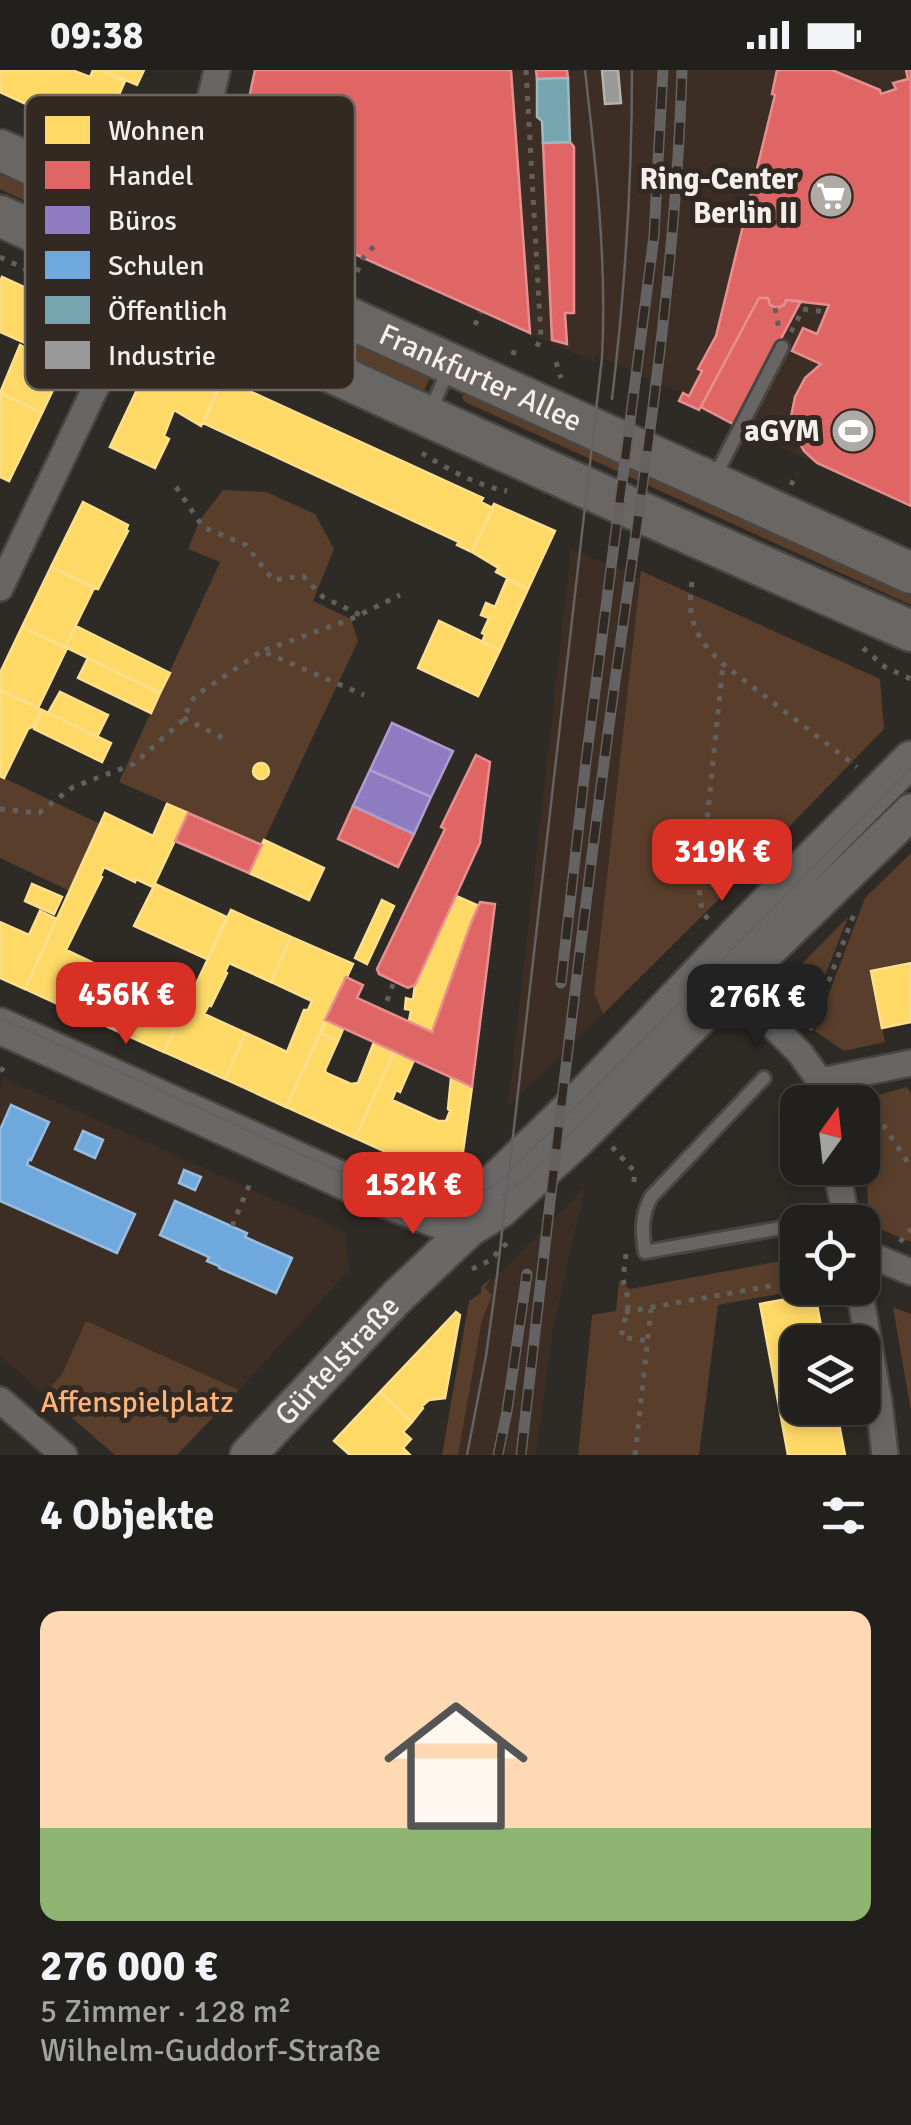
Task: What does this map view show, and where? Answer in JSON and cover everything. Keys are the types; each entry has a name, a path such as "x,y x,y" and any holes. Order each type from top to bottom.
{"main road":[{"name":"Frankfurter Allee","path":"0,150 25,161"},
{"name":"Frankfurter Allee","path":"0,216 25,228"},
{"name":"Frankfurter Allee","path":"355,321 911,573"},
{"name":"Frankfurter Allee","path":"344,390 421,431 664,524 911,631"},
{"name":"Gürtelstraße","path":"470,1228 495,1181 911,759"},
{"name":"Gürtelstraße","path":"248,1455 400,1294 470,1228 500,1210 578,1139 911,812"},
{"path":"0,1026 376,1196 434,1219 470,1228"}],"street":[{"path":"212,95 217,70"},
{"path":"0,588 94,390"},
{"path":"732,986 800,1054 818,1085"},
{"path":"843,1085 911,1063"},
{"path":"880,1259 911,1272"},
{"path":"862,1305 884,1455"},
{"path":"0,1400 64,1455"}],"lane":[{"path":"711,482 782,348"},
{"path":"421,431 451,364"},
{"path":"764,1078 651,1197 644,1211 642,1230 645,1252 780,1228"}],"path":[{"path":"526,70 532,105 540,338 534,352"},
{"path":"357,272 374,246"},
{"path":"0,257 25,269"},
{"path":"775,308 782,348"},
{"path":"782,348 803,309 826,312"},
{"path":"475,325 481,312"},
{"path":"516,344 512,354 518,356"},
{"path":"421,431 439,464 510,492"},
{"path":"176,488 203,527 246,545 274,580 303,576 324,597 360,615"},
{"path":"692,582 692,617 705,647 856,766"},
{"path":"0,808 39,813 73,787 134,764 184,718 195,696 262,651 360,615 400,594"},
{"path":"262,651 364,695"},
{"path":"708,919 699,898 723,664"},
{"path":"184,718 223,738"},
{"path":"808,1034 861,897"},
{"path":"388,1002 393,984"},
{"path":"880,1120 911,1167"},
{"path":"615,1152 621,1158"},
{"path":"232,1226 251,1180"},
{"path":"900,1242 911,1229"},
{"path":"625,1312 780,1285"},
{"path":"627,1291 629,1302 622,1336 649,1341"},
{"path":"634,1455 651,1308"}],"shaded area":[{"path":"255,70 911,70 911,506 679,401 685,393 682,391 596,355 593,361 355,255 355,95 250,95"},
{"path":"571,548 640,579 594,993 603,1014 508,1106"},
{"path":"4,1078 346,1232 349,1270 239,1390 87,1322 62,1374 44,1394 0,1356 0,1088"},
{"path":"585,1187 553,1330 536,1455 458,1455 482,1320 492,1295 485,1288"}],"green space":[{"path":"0,167 25,179 25,201 0,189"},
{"path":"355,344 430,377 423,393 355,363"},
{"path":"466,392 911,592 911,605 465,402 462,397"},
{"path":"223,490 266,492 315,514 334,549 313,601 351,619 358,641 262,845 119,782 220,562 188,549 200,520"},
{"path":"641,571 880,679 884,729 603,1014 594,993"},
{"path":"0,776 100,824 70,891 0,858"},
{"path":"911,853 911,961 870,970 885,1042 844,1051 815,1031 865,898"},
{"path":"848,917 806,1024 780,999 779,987"},
{"path":"907,1087 911,1093 911,1242 880,1229 880,1205 868,1205 867,1185 880,1185 880,1094"},
{"path":"780,1261 780,1294 718,1305 699,1455 578,1455 592,1315 616,1311 619,1280 630,1289"},
{"path":"491,1278 485,1288 492,1295 482,1320 458,1455 442,1455 469,1301 481,1293 481,1287"},
{"path":"893,1307 911,1314 911,1411"},
{"name":"Affenspielplatz","path":"86,1321 239,1390 177,1455 115,1455 44,1394 62,1374"}],"building: Wohnen":[{"path":"0,70 72,70 90,77 93,70 101,70 125,81 119,95 25,95 25,104 0,92"},
{"path":"101,70 144,70 137,85"},
{"path":"2,277 25,287 25,343 0,332"},
{"path":"20,345 25,348 25,390 53,390 42,413 0,393"},
{"path":"137,390 218,390 201,426 174,410 164,436 169,439 155,468 110,447"},
{"path":"218,390 247,390 483,498 481,502 493,508 472,552 457,545 459,542 203,423"},
{"path":"0,393 42,413 9,481 0,477"},
{"path":"83,502 128,525 98,589 51,567"},
{"path":"494,504 555,531 528,589 496,572 500,565 497,567 472,552"},
{"path":"51,567 94,588 65,647 22,627"},
{"path":"507,579 528,589 500,650 482,642 489,618 481,615 486,603 495,607"},
{"path":"439,621 500,650 478,696 418,668"},
{"path":"76,626 170,673 160,693 65,647"},
{"path":"22,627 67,648 38,708 0,690 0,673"},
{"path":"88,658 160,693 151,713 78,678"},
{"path":"0,690 42,710 4,778 0,776"},
{"path":"60,692 108,715 97,737 48,713"},
{"path":"42,710 111,743 102,762 34,729"},
{"path":"261,763 269,771 261,779 253,771"},
{"path":"167,804 188,813 153,887 104,867 66,950 113,972 90,1019 25,989 105,813 153,836"},
{"path":"264,840 324,868 309,900 249,873"},
{"path":"32,884 62,897 54,914 25,901"},
{"path":"155,884 227,917 207,959 134,926"},
{"path":"456,896 479,906 432,1032 409,1021 411,1010 405,1009 406,998 413,1000 415,985"},
{"path":"382,900 394,906 367,964 355,958"},
{"path":"231,910 291,937 271,982 229,963 204,1014 246,1033 225,1079 164,1052"},
{"path":"40,911 57,919 25,989 0,978 0,922 29,935"},
{"path":"291,937 353,964 286,1107 225,1079 246,1033 287,1052 304,1010 308,1010 312,1001 271,982"},
{"path":"911,963 911,1022 882,1028 871,971"},
{"path":"111,976 184,1010 164,1052 90,1019"},
{"path":"325,1020 343,1029 338,1041 320,1033"},
{"path":"320,1033 338,1041 326,1073 351,1084 358,1083 374,1042 394,1052 355,1138 286,1107"},
{"path":"394,1052 414,1060 400,1092 396,1090 392,1100 438,1121 446,1121 450,1111 451,1078 472,1087 462,1159 450,1172 436,1175 355,1138"},
{"path":"780,1300 780,1305 817,1305 821,1325 780,1325 780,1412 760,1304"},
{"path":"456,1312 460,1315 445,1398 429,1400 412,1422 380,1392"},
{"path":"380,1392 412,1422 403,1432 411,1439 403,1448 410,1455 350,1455 334,1441"},
{"path":"782,1425 839,1425 845,1455 788,1455"}],"building: Handel":[{"path":"255,70 511,70 530,333 355,254 355,95 250,95"},
{"path":"536,70 567,70 568,78 537,79"},
{"name":"Ring-Center Berlin II","path":"777,70 832,70 880,90 881,94 896,89 893,83 908,79 906,70 911,70 911,506 817,463 796,436 791,417 795,397 805,378 821,364 792,351 803,328 817,334 829,305 786,300 777,308 770,305 768,298 759,298 699,410 679,401 683,393 689,396 716,336 775,95 772,94"},
{"path":"570,142 574,147 574,313 565,313 567,344 552,340 543,143"},
{"path":"759,298 768,298 770,305 777,308 786,300 801,301 735,425 701,407"},
{"path":"476,755 490,762 480,843 415,985 408,988 379,974 377,969"},
{"path":"353,806 414,834 398,867 338,839"},
{"path":"188,813 262,845 249,873 175,841"},
{"path":"480,902 495,904 472,1087 325,1020 346,977 363,985 357,998 432,1032"}],"building: Büros":[{"path":"392,723 453,751 431,797 370,770"},
{"path":"370,770 431,797 414,834 353,806"}],"building: Schulen":[{"path":"11,1105 49,1122 27,1165 135,1214 117,1253 0,1201 0,1130"},
{"path":"83,1131 103,1140 95,1158 75,1149"},
{"path":"184,1170 201,1177 195,1190 179,1183"},
{"path":"175,1201 292,1258 276,1293 219,1268 207,1261 209,1257 160,1235"}],"building: Öffentlich":[{"path":"568,78 570,142 543,143 542,121 537,117 537,79"}],"building: Industrie":[{"path":"602,70 618,70 621,103 605,104"}],"tram line":[{"path":"467,1455 497,1276 602,358 602,250 585,70"},
{"path":"612,399 627,235 632,70"},
{"path":"0,1018 387,1193 423,1202 450,1202 497,1184 911,768"},
{"path":"502,1195 528,1177 600,1103"}],"railway":[{"path":"561,983 654,236 663,70"},
{"path":"521,1455 586,902 664,313 682,70"},
{"path":"498,1455 527,1274"}],"place":[{"name":"Ring-Center Berlin II","path":"831,196"},
{"name":"aGYM","path":"853,431"}]}
